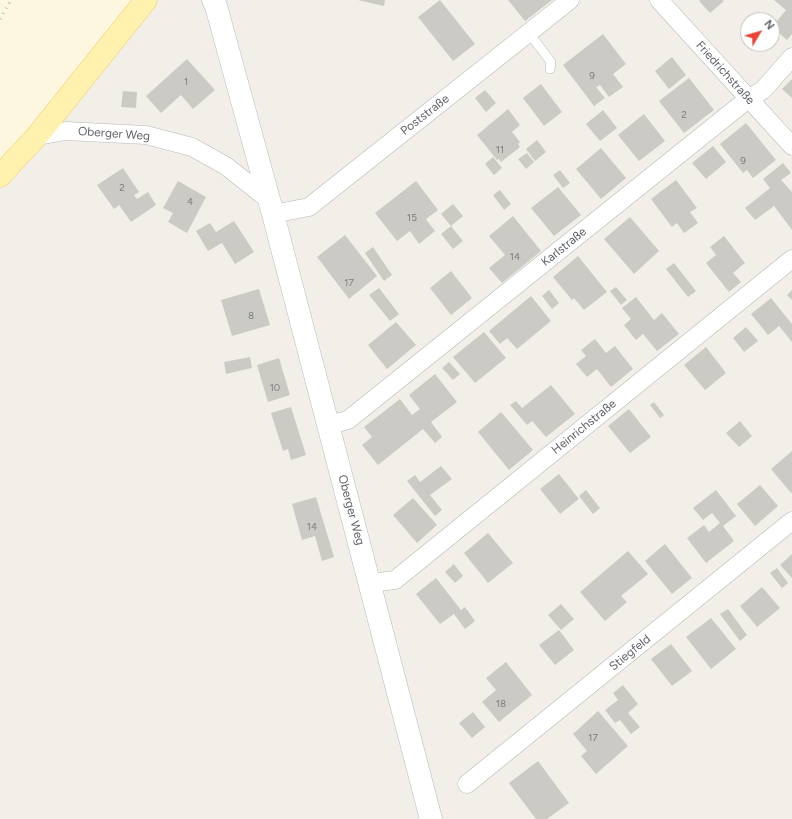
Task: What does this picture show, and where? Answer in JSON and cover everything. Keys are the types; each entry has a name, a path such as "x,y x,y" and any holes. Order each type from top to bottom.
{"main road":[{"path":"0,176 37,136 114,42 146,0"}],"street":[{"name":"Oberger Weg","path":"213,0 216,6 271,207 431,819"},
{"name":"Poststraße","path":"271,207 309,206 570,0"},
{"name":"Friedrichstraße","path":"659,0 792,146"},
{"name":"Karlstraße","path":"328,425 348,420 748,99 763,90 792,57"},
{"name":"Oberger Weg","path":"37,136 66,131 146,134 192,148 226,166 271,207"},
{"name":"Heinrichstraße","path":"370,583 395,580 792,259"},
{"name":"Stiegfeld","path":"467,784 792,521"}],"lane":[{"path":"529,33 551,62 550,68"}],"shaded area":[{"path":"0,0 159,0 33,156 0,183"}],"building":[{"path":"358,0 385,0 384,6"},
{"path":"440,0 475,44 453,61 418,17"},
{"path":"508,0 552,0 525,21"},
{"path":"774,0 792,0 792,34 787,40 780,34 780,17 786,10"},
{"path":"699,1 724,1 710,13"},
{"path":"603,34 626,64 613,74 623,87 609,97 600,85 596,87 605,98 594,106 563,65"},
{"path":"672,57 686,75 669,89 655,71"},
{"path":"187,59 215,90 193,109 181,95 161,113 146,96"},
{"path":"689,78 714,110 684,133 659,101"},
{"path":"792,79 792,98 782,89"},
{"path":"541,84 562,112 544,126 523,98"},
{"path":"485,90 496,103 486,112 475,98"},
{"path":"123,91 137,92 136,108 121,107"},
{"path":"508,109 520,125 512,132 520,142 518,144 520,147 501,162 499,159 497,160 477,135"},
{"path":"603,110 617,128 600,141 586,124"},
{"path":"644,114 665,141 639,161 618,135"},
{"path":"746,123 776,160 753,178 747,170 743,173 720,144"},
{"path":"537,140 546,152 535,161 526,149"},
{"path":"713,146 726,162 706,179 692,163"},
{"path":"601,148 626,178 601,199 576,169"},
{"path":"527,153 534,162 526,169 518,159"},
{"path":"493,157 502,168 494,175 485,164"},
{"path":"783,163 791,173 781,180 792,192 792,230 774,206 755,220 745,208 770,188 763,179"},
{"path":"123,168 139,192 134,195 137,199 148,192 156,205 131,222 119,205 114,209 97,185"},
{"path":"560,170 570,183 563,188 553,175"},
{"path":"676,180 697,208 690,212 698,223 684,233 677,223 672,227 651,199"},
{"path":"178,181 206,197 187,233 168,222 173,213 163,208"},
{"path":"416,181 438,210 426,219 435,231 419,244 410,231 397,241 375,213"},
{"path":"558,187 581,215 554,236 531,208"},
{"path":"500,190 511,204 504,210 493,195"},
{"path":"453,204 463,216 451,226 441,214"},
{"path":"513,216 541,251 502,283 489,268 505,255 489,236"},
{"path":"630,217 659,251 634,274 604,239"},
{"path":"234,221 254,252 235,264 222,243 208,251 196,231 210,223 216,232"},
{"path":"451,226 463,241 453,249 441,234"},
{"path":"345,235 377,276 349,299 317,257"},
{"path":"724,236 745,263 733,273 741,282 729,292 706,263 716,255 710,247"},
{"path":"373,247 392,275 384,281 365,253"},
{"path":"578,256 607,292 584,310 574,298 572,300 553,277"},
{"path":"674,263 696,291 688,297 666,269"},
{"path":"451,271 472,298 451,315 430,288"},
{"path":"616,287 627,300 621,305 610,291"},
{"path":"379,288 399,314 390,321 369,295"},
{"path":"259,289 270,325 232,336 221,300"},
{"path":"549,290 559,303 552,309 542,296"},
{"path":"792,290 792,300 787,295"},
{"path":"531,296 551,321 517,349 507,338 500,344 489,331"},
{"path":"636,297 654,320 662,313 679,334 657,351 643,334 636,340 624,325 631,319 622,308"},
{"path":"771,298 792,324 792,342 779,326 768,335 751,314"},
{"path":"396,322 416,345 387,369 368,345"},
{"path":"746,327 758,341 744,352 733,338"},
{"path":"484,332 506,358 475,383 453,357"},
{"path":"595,339 606,353 615,346 633,369 611,387 597,369 587,377 576,364 586,356 581,350"},
{"path":"706,347 726,373 705,390 684,365"},
{"path":"250,357 252,368 226,374 224,362"},
{"path":"279,358 290,395 268,402 257,365"},
{"path":"449,362 460,374 453,380 442,368"},
{"path":"435,374 457,402 431,422 442,437 435,443 423,429 378,465 362,445 372,437 364,427 400,399 412,415 420,409 409,395"},
{"path":"551,385 575,414 546,437 532,421 527,425 510,405 516,401 522,408"},
{"path":"654,402 664,415 660,418 650,405"},
{"path":"291,407 306,455 291,460 288,449 283,451 271,413"},
{"path":"629,409 651,437 630,453 608,426"},
{"path":"501,412 533,450 509,470 478,432"},
{"path":"740,421 752,436 739,447 726,433"},
{"path":"792,451 792,492 791,493 771,469"},
{"path":"441,466 452,479 430,495 442,510 435,516 407,481 415,475 420,482"},
{"path":"559,474 579,499 560,514 540,489"},
{"path":"760,485 778,506 755,526 737,504"},
{"path":"586,490 600,508 593,514 579,496"},
{"path":"716,490 736,516 723,526 734,541 706,563 687,538 704,525 709,532 720,523 712,513 703,520 693,508"},
{"path":"316,497 334,557 322,561 315,536 302,540 292,504"},
{"path":"413,498 437,525 417,543 393,515"},
{"path":"488,533 513,563 488,583 464,553"},
{"path":"665,544 692,578 672,594 645,561"},
{"path":"628,551 648,574 621,596 627,602 605,621 580,592"},
{"path":"792,554 792,578 780,565"},
{"path":"454,564 463,576 455,583 445,572"},
{"path":"777,568 788,583 782,588 770,573"},
{"path":"436,578 461,610 465,607 475,621 465,629 454,614 440,624 416,594"},
{"path":"762,587 780,608 757,627 740,606"},
{"path":"561,604 574,619 561,630 548,615"},
{"path":"728,609 747,635 740,641 720,614"},
{"path":"711,618 736,649 711,669 686,637"},
{"path":"559,630 574,650 555,665 539,645"},
{"path":"671,644 692,671 672,686 651,659"},
{"path":"506,662 532,695 499,722 482,702 496,690 486,678"},
{"path":"623,685 638,704 628,713 640,727 631,734 620,720 615,723 605,710 618,700 613,693"},
{"path":"598,711 628,746 596,774 581,756 587,751 573,734"},
{"path":"473,712 485,727 472,738 459,723"},
{"path":"538,761 569,803 547,819 536,819 509,783"}],"railway":[{"path":"0,19 11,0"}]}
